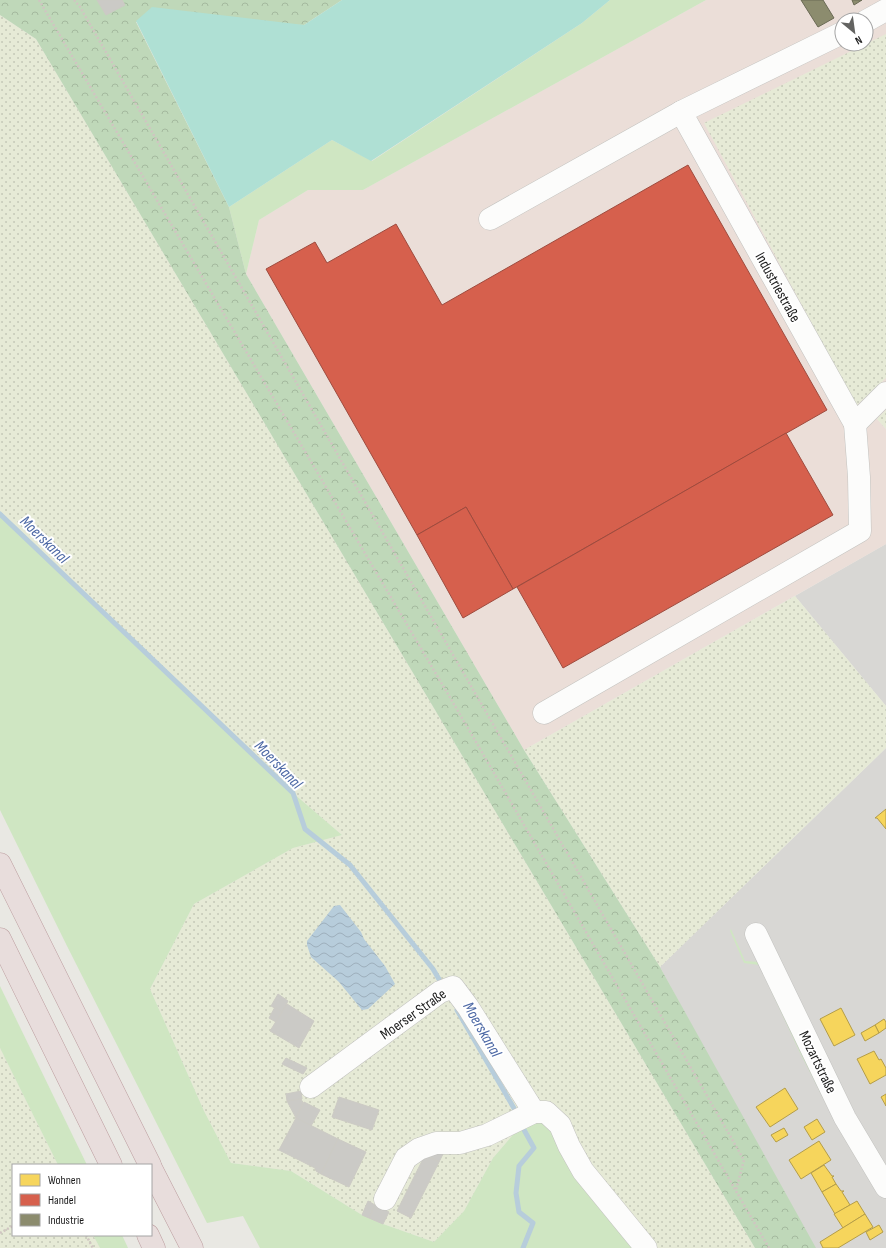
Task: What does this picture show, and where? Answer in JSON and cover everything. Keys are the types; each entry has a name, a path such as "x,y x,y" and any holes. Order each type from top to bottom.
{"highway":[{"path":"0,864 149,1164"},
{"path":"0,939 111,1164"},
{"path":"152,1170 192,1248"},
{"path":"148,1236 154,1248"}],"street":[{"path":"874,17 886,10"},
{"path":"490,219 681,112 834,37"},
{"name":"Industriestraße","path":"681,112 855,424"},
{"path":"544,713 860,531 859,477 855,424 886,393"},
{"name":"Mozartstraße","path":"756,934 845,1118 886,1187"},
{"name":"Moerser Straße","path":"311,1087 446,989 468,1006 534,1112"},
{"path":"385,1199 406,1158 419,1149 436,1143 460,1143 487,1135 534,1112 546,1112 560,1125 569,1146 583,1171 646,1248"}],"path":[{"path":"39,0 461,716 769,1248"},
{"path":"74,0 80,7 744,1160 736,1190"},
{"path":"0,1233 12,1227"},
{"path":"87,1236 93,1248"}],"shaded area":[{"path":"342,0 610,0 582,23 371,161 332,140 229,207 136,21 152,7 304,25"},
{"path":"706,0 886,0 886,410 877,419 886,429 886,544 524,750 246,274 259,220 308,190 363,190"},
{"path":"886,544 886,706 795,596"},
{"path":"886,748 886,1248 813,1248 660,967"}],"green space":[{"path":"0,0 342,0 304,25 136,22 229,207 246,274 524,750 660,967 816,1248 755,1248 36,39 0,15"},
{"path":"610,0 706,0 363,190 308,190 259,220 246,274 229,207 332,140 372,161 582,23"},
{"path":"0,15 36,39 755,1248 646,1248 523,1123 493,1158 464,1211 434,1242 362,1215 291,1171 231,1163 204,1111 150,989 194,904 293,848 342,835 293,793 0,514"},
{"path":"886,34 886,378 856,406 704,123 849,52 874,52 874,40"},
{"path":"886,410 886,429 877,419"},
{"path":"0,514 293,793 342,835 293,848 194,904 150,989 204,1111 231,1163 291,1171 362,1215 434,1242 464,1211 493,1158 523,1123 546,1112 646,1248 260,1248 243,1216 207,1223 0,810"},
{"path":"795,596 886,706 886,748 660,967 524,750"},
{"path":"731,929 745,961 760,962 828,1101 825,1102 800,1053 759,965 744,963 730,931"},
{"path":"0,986 87,1164 58,1164 0,1048"},
{"path":"0,1048 58,1164 12,1164 12,1236 94,1236 100,1248 0,1248"},
{"path":"94,1236 122,1236 128,1248 100,1248"}],"water":[{"path":"340,905 385,966 395,984 368,1009 362,1010 339,982 311,957 307,945 307,941 334,906"}],"building: Wohnen":[{"path":"886,809 886,829 877,818 875,818"},
{"path":"841,1008 855,1035 834,1046 820,1019"},
{"path":"884,1019 886,1022 886,1028 879,1033 875,1025"},
{"path":"875,1025 879,1033 865,1041 861,1033"},
{"path":"874,1051 886,1068 886,1075 870,1084 857,1059"},
{"path":"785,1088 798,1109 770,1127 756,1107"},
{"path":"886,1094 886,1106 881,1097"},
{"path":"817,1119 825,1132 812,1140 804,1127"},
{"path":"784,1128 788,1135 776,1142 771,1135"},
{"path":"819,1141 831,1160 801,1179 789,1160"},
{"path":"824,1165 832,1176 834,1176 832,1177 836,1184 822,1192 811,1173"},
{"path":"836,1184 841,1191 844,1191 842,1192 850,1205 835,1214 822,1192"},
{"path":"857,1201 865,1214 843,1228 834,1214"},
{"path":"865,1214 873,1227 838,1248 823,1248 820,1242"},
{"path":"879,1225 883,1232 870,1240 866,1232"}],"building: Handel":[{"path":"688,165 827,410 513,589 466,507 417,535 266,269 315,242 327,263 396,224 442,305"},
{"path":"786,433 833,515 563,668 517,587"},
{"path":"466,507 513,589 463,618 417,535"}],"building: Industrie":[{"path":"801,0 823,0 834,18 818,27"},
{"path":"852,0 862,0 854,5"}],"building: Sonstige":[{"path":"97,0 122,0 125,5 106,15"},
{"path":"278,994 288,1001 282,1012 271,1006"},
{"path":"287,1004 314,1021 299,1048 270,1031"},
{"path":"275,1007 282,1012 276,1022 269,1018"},
{"path":"286,1058 307,1068 303,1074 282,1064"},
{"path":"301,1091 302,1099 287,1101 286,1094"},
{"path":"339,1097 379,1110 372,1130 332,1117"},
{"path":"301,1099 303,1103 296,1118 287,1101"},
{"path":"304,1102 320,1110 311,1126 296,1118"},
{"path":"296,1118 338,1139 321,1174 316,1171 315,1168 279,1150"},
{"path":"338,1139 366,1152 349,1187 321,1174"},
{"path":"432,1153 443,1154 439,1162 429,1157"},
{"path":"425,1155 439,1162 411,1218 397,1211"},
{"path":"368,1201 375,1205 369,1218 362,1215"},
{"path":"375,1205 389,1212 383,1224 369,1218"}],"waterway":[{"name":"Moerskanal","path":"0,514 293,793 305,829 350,865 433,969 443,986"},
{"name":"Moerskanal","path":"457,1010 515,1110"},
{"name":"Moerskanal","path":"523,1123 523,1128 534,1148 519,1166 516,1193 519,1212 533,1223 523,1248"}]}
